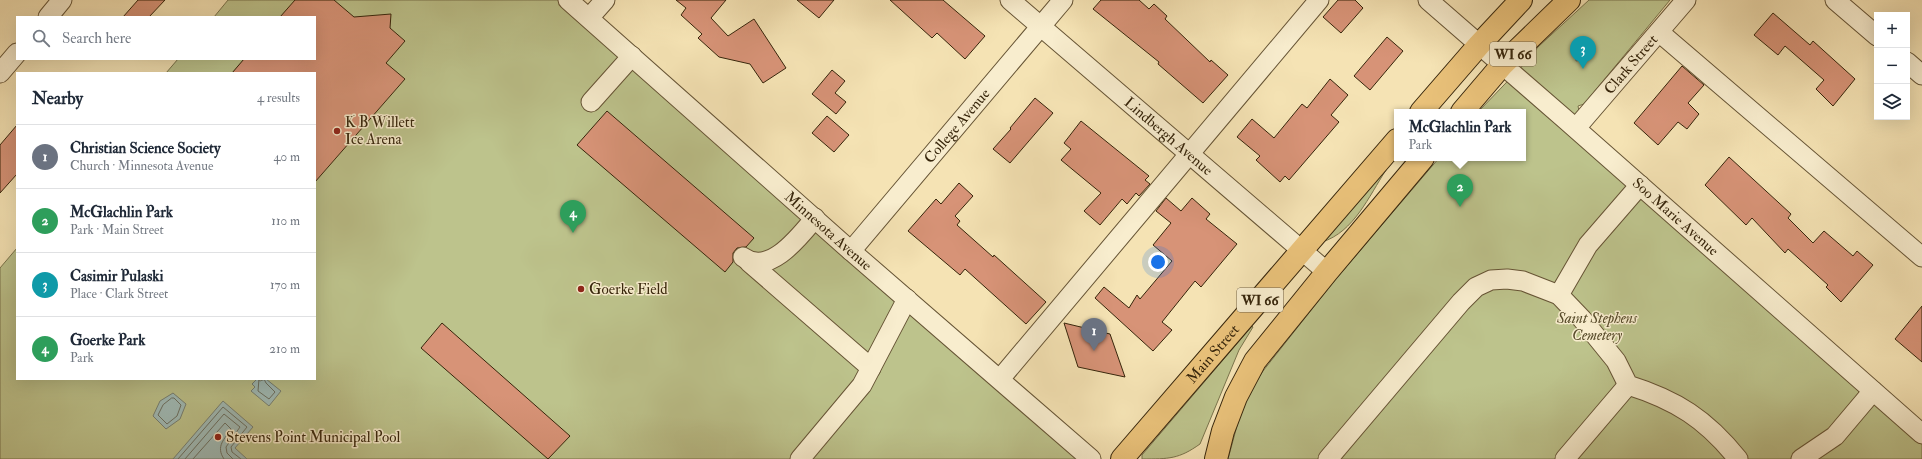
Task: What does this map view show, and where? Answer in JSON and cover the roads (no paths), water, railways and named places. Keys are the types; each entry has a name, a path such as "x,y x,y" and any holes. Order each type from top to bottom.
{"main road":[{"name":"WI 66","path":"1424,109 1479,45 1521,0"},
{"name":"WI 66","path":"1465,109 1502,65 1569,0"},
{"name":"Main Street","path":"1122,459 1394,144"},
{"name":"WI 66","path":"1214,456 1236,397 1255,361 1327,272 1420,161"}],"street":[{"path":"49,16 62,0"},
{"name":"Minnesota Avenue","path":"568,0 851,251 1091,459"},
{"path":"590,18 605,0"},
{"name":"Lindbergh Avenue","path":"1010,0 1327,272"},
{"name":"College Avenue","path":"851,251 1063,0"},
{"path":"1000,380 1319,0"},
{"name":"Soo Marie Avenue","path":"1428,0 1640,184 1922,434"},
{"name":"Clark Street","path":"1576,128 1686,0"},
{"path":"1835,0 1874,33"},
{"path":"1659,32 1922,257"},
{"path":"0,73 16,54"},
{"path":"591,102 632,56"},
{"path":"1910,65 1922,75"},
{"path":"1559,295 1588,245 1640,184"},
{"path":"815,218 782,254 760,262 744,258 871,368"},
{"path":"1328,459 1461,302 1476,287 1491,280 1507,279 1523,281 1559,295 1582,319 1616,361 1628,385 1656,394 1680,406 1706,425 1723,440 1738,459"},
{"path":"800,459 862,385 907,299"},
{"path":"1565,459 1628,385"},
{"path":"1801,459 1835,436 1873,391"}],"water":[{"path":"1591,43 1591,58 1576,61 1574,44"},
{"path":"256,380 267,380 281,391 269,406 251,391 255,387 252,384"},
{"path":"173,393 186,404 180,419 166,429 153,416 160,401"},
{"name":"Stevens Point Municipal Pool","path":"223,401 253,427 235,448 247,459 173,459"}],"place":[{"name":"Casimir Pulaski","path":"1583,69"},
{"name":"K B Willett Ice Arena","path":"337,131"},
{"name":"McGlachlin Park","path":"1460,207"},
{"name":"Goerke Park","path":"573,233"},
{"name":"Goerke Field","path":"581,289"},
{"name":"Christian Science Society","path":"1094,351"},
{"name":"Stevens Point Municipal Pool","path":"218,437"}],"park label":[{"name":"Saint Stephens Cemetery","path":"1597,326"}]}
